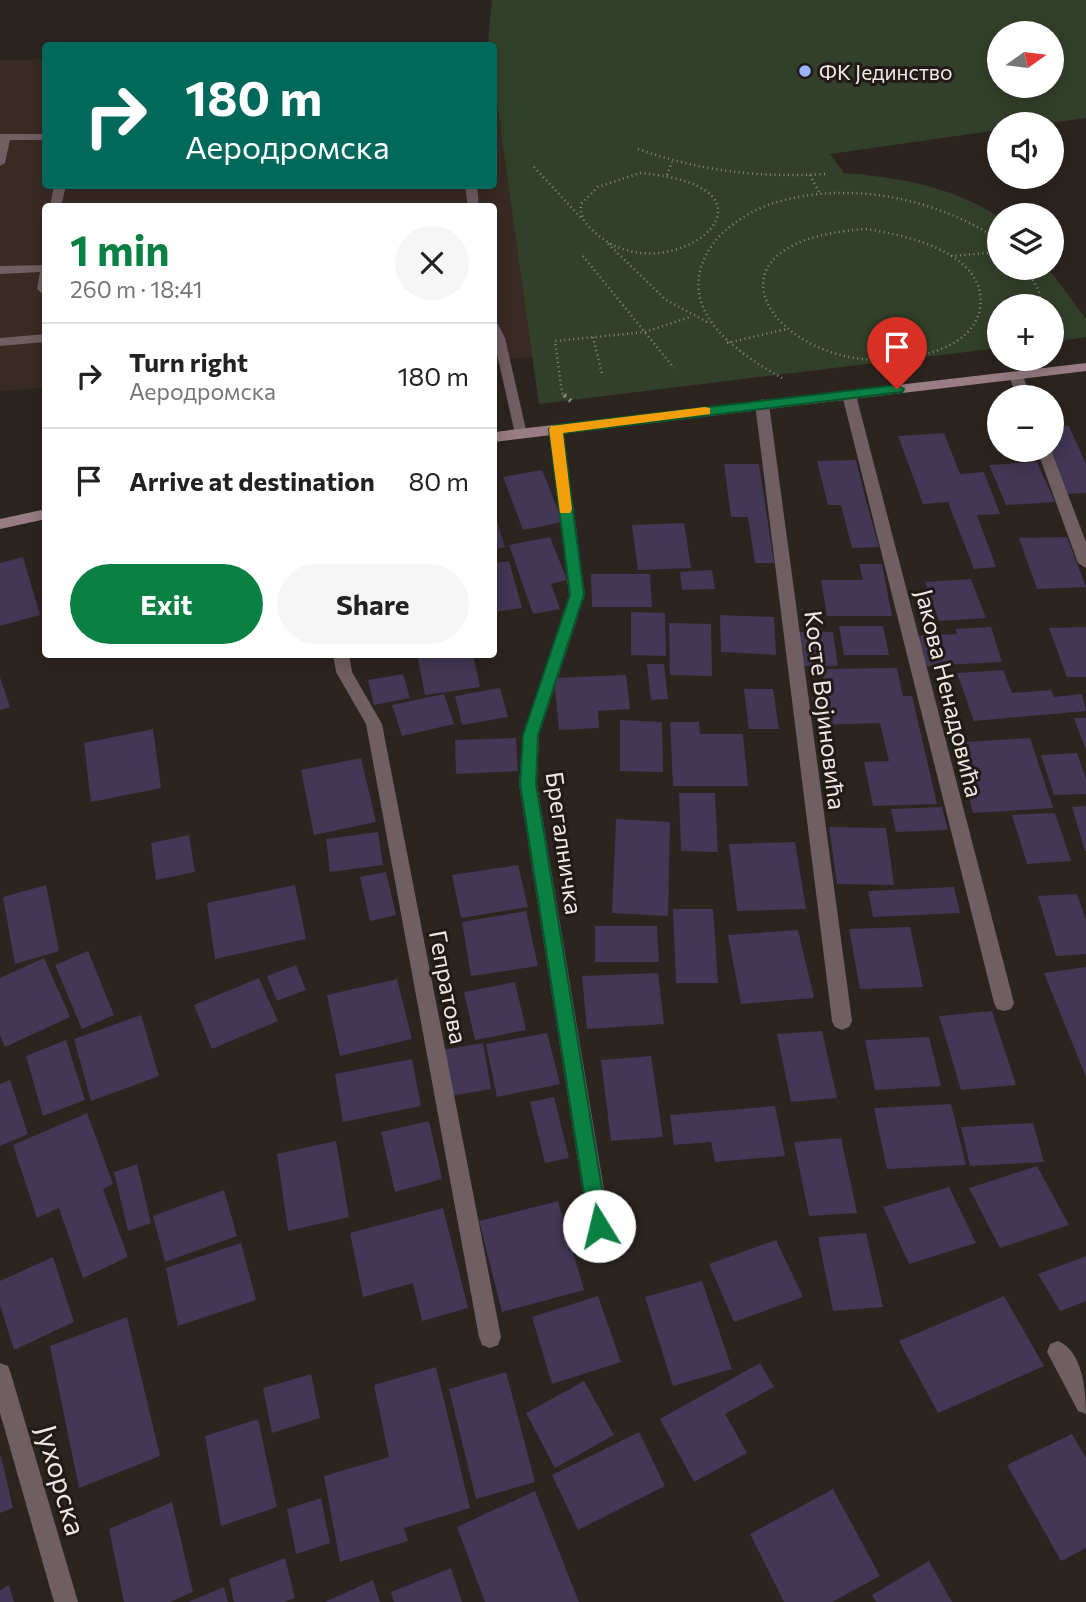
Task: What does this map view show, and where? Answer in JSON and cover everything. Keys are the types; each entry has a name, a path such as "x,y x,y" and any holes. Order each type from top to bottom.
{"street":[{"path":"497,437 1086,367"},
{"path":"1016,376 1019,385"},
{"name":"Јакова Ненадовића","path":"849,395 1004,1003"},
{"name":"Косте Војиновића","path":"762,404 842,1021"},
{"name":"Брегалничка","path":"556,429 577,595 531,735 528,784 599,1226"},
{"path":"1048,462 1086,563"},
{"path":"0,524 42,515"},
{"name":"Гепратова","path":"342,658 344,672 374,724 490,1337"},
{"path":"1058,1352 1086,1403"},
{"name":"Јухорска","path":"0,1374 66,1602"}],"lane":[{"path":"0,163 3,137 42,136"},
{"path":"0,270 42,270"},
{"path":"497,334 521,434"},
{"path":"0,342 42,338"}],"path":[{"path":"638,149 672,162 726,172 825,174"},
{"path":"667,175 672,162"},
{"path":"534,167 591,231 605,241 641,278 674,307 690,317 709,323"},
{"path":"585,222 582,205 589,193 602,183 620,176 640,173 667,175 699,186 712,197 718,209 717,223 708,234 693,244 672,250 625,248 605,241"},
{"path":"810,175 820,192"},
{"path":"791,382 758,367 727,343 709,323 699,302 698,268 715,238 748,214 793,199 844,193 896,197 946,210 987,231"},
{"path":"866,229 902,234 936,246 951,256 978,285 982,306 974,326 956,343 928,355 893,360 856,358 821,348 788,329 772,314 763,293 765,272 778,254 800,240 831,231 866,229"},
{"path":"951,256 987,253"},
{"path":"583,256 674,368"},
{"path":"580,409 562,393 555,341 645,332 690,317"},
{"path":"727,343 788,329"},
{"path":"593,337 602,374"}],"shaded area":[{"path":"42,59 42,189 497,189 497,103 533,357 497,360 497,203 42,203 42,388 0,391 0,60"}],"green space":[{"path":"492,0 1086,0 1086,118 1064,121 1064,112 987,112 987,132 830,154 844,173 925,185 963,198 987,210 987,280 1057,280 1086,319 1086,337 1064,340 1064,294 987,294 987,349 539,404 497,103 497,42 488,42"}],"building":[{"path":"1064,426 1069,426 1086,464 1086,493 1067,494 1053,462 1064,462"},
{"path":"944,433 960,474 984,472 1000,514 977,515 996,567 974,569 948,502 923,504 898,436"},
{"path":"856,460 879,547 852,548 841,505 828,505 817,461"},
{"path":"1037,462 1055,502 1006,505 989,465"},
{"path":"724,464 759,464 774,563 755,563 748,517 731,517"},
{"path":"542,470 563,522 523,530 503,477"},
{"path":"497,521 505,547 497,548"},
{"path":"684,523 691,568 638,570 632,525"},
{"path":"550,537 567,580 551,584 560,609 533,614 509,545"},
{"path":"1067,537 1086,587 1037,589 1019,538"},
{"path":"23,557 40,615 0,626 0,563"},
{"path":"509,561 522,608 497,612 497,563"},
{"path":"859,564 882,564 892,616 827,616 821,580 863,580"},
{"path":"712,570 715,589 682,590 680,572"},
{"path":"591,574 650,574 652,607 592,607"},
{"path":"971,579 986,618 939,621 925,582"},
{"path":"631,612 665,613 666,656 631,655"},
{"path":"720,615 774,617 776,655 721,652"},
{"path":"669,623 711,624 712,676 670,675"},
{"path":"839,626 883,626 889,655 844,655"},
{"path":"991,627 1002,662 924,666 915,636 957,634 955,629"},
{"path":"1086,627 1086,677 1067,677 1049,628"},
{"path":"798,632 833,632 838,666 803,666"},
{"path":"418,658 474,658 480,687 425,695"},
{"path":"647,664 664,664 668,699 651,700"},
{"path":"897,668 903,696 912,696 937,804 873,806 864,762 889,761 880,723 817,725 812,698 827,698 822,669"},
{"path":"1003,670 1012,693 1051,690 1054,697 1082,694 1086,711 974,721 957,673"},
{"path":"403,674 410,698 374,705 368,680"},
{"path":"626,675 630,709 598,711 599,728 559,730 554,678"},
{"path":"0,677 10,707 0,710"},
{"path":"500,688 508,717 462,725 455,696"},
{"path":"744,689 773,689 779,729 749,729"},
{"path":"444,694 454,724 402,736 392,705"},
{"path":"1074,718 1086,718 1086,750"},
{"path":"620,720 662,722 663,772 620,771"},
{"path":"670,722 699,722 700,734 743,734 748,786 673,786"},
{"path":"153,729 161,788 91,802 84,743"},
{"path":"516,738 518,771 456,774 455,740"},
{"path":"1030,738 1053,808 973,813 968,793 980,792 965,742"},
{"path":"1077,753 1086,779 1086,794 1054,795 1041,755"},
{"path":"361,758 376,822 314,835 301,770"},
{"path":"679,793 715,793 718,852 681,851"},
{"path":"1086,806 1086,851 1085,851 1072,807"},
{"path":"942,807 948,830 896,832 891,809"},
{"path":"1055,813 1071,861 1027,864 1012,815"},
{"path":"616,819 670,822 668,916 612,913"},
{"path":"829,827 886,828 894,885 837,884"},
{"path":"378,832 383,865 330,872 326,839"},
{"path":"189,835 195,872 156,880 151,843"},
{"path":"795,842 806,909 737,911 729,844"},
{"path":"518,865 528,907 461,918 452,875"},
{"path":"386,872 396,915 370,921 360,877"},
{"path":"46,885 59,951 15,964 3,897"},
{"path":"295,885 306,939 215,959 207,903"},
{"path":"954,887 960,913 873,917 868,891"},
{"path":"1077,894 1086,920 1086,954 1056,956 1038,896"},
{"path":"673,909 713,909 718,983 676,983"},
{"path":"526,911 538,966 471,976 462,922"},
{"path":"595,926 657,926 659,962 595,962"},
{"path":"910,927 923,987 860,989 849,929"},
{"path":"798,930 814,998 741,1004 728,935"},
{"path":"88,951 114,1015 82,1029 55,965"},
{"path":"44,958 70,1017 5,1047 0,1035 0,978"},
{"path":"296,965 306,990 277,1001 267,976"},
{"path":"1086,967 1086,1077 1044,973"},
{"path":"658,973 664,1024 587,1029 582,976"},
{"path":"259,978 278,1021 212,1049 194,1005"},
{"path":"397,979 412,1039 340,1056 327,995"},
{"path":"515,982 526,1030 475,1040 464,992"},
{"path":"992,1011 1016,1085 961,1090 939,1016"},
{"path":"141,1015 159,1076 91,1101 74,1039"},
{"path":"822,1031 837,1098 791,1102 777,1034"},
{"path":"547,1033 560,1084 497,1097 486,1044"},
{"path":"929,1037 941,1086 875,1090 865,1040"},
{"path":"66,1040 85,1100 43,1116 26,1056"},
{"path":"483,1043 491,1089 450,1096 442,1050"},
{"path":"651,1056 663,1137 611,1141 601,1060"},
{"path":"412,1059 421,1106 343,1122 335,1074"},
{"path":"10,1080 28,1134 0,1146 0,1084"},
{"path":"554,1097 569,1158 545,1163 530,1102"},
{"path":"951,1104 966,1165 887,1169 874,1108"},
{"path":"775,1106 785,1156 715,1162 711,1142 674,1145 670,1115"},
{"path":"87,1113 113,1184 103,1189 128,1257 83,1278 59,1208 37,1218 13,1145"},
{"path":"429,1121 442,1179 395,1192 381,1132"},
{"path":"1033,1123 1044,1162 970,1166 961,1127"},
{"path":"841,1138 857,1213 809,1216 794,1142"},
{"path":"336,1141 349,1217 288,1231 277,1154"},
{"path":"137,1164 151,1223 128,1231 114,1172"},
{"path":"1037,1166 1069,1225 1000,1248 969,1188"},
{"path":"949,1187 976,1243 909,1264 883,1207"},
{"path":"224,1190 237,1236 165,1262 153,1216"},
{"path":"558,1201 584,1290 502,1312 479,1221"},
{"path":"443,1208 468,1308 422,1321 413,1283 363,1297 350,1233"},
{"path":"866,1233 883,1307 833,1311 818,1237"},
{"path":"776,1240 803,1297 734,1322 709,1264"},
{"path":"241,1243 256,1300 178,1326 166,1268"},
{"path":"1086,1256 1086,1301 1060,1311 1038,1274"},
{"path":"53,1257 74,1322 14,1350 0,1305 0,1281"},
{"path":"702,1281 732,1369 673,1386 645,1297"},
{"path":"598,1296 621,1362 552,1384 532,1317"},
{"path":"1004,1296 1044,1366 938,1413 899,1341"},
{"path":"127,1317 160,1456 79,1488 50,1346"},
{"path":"760,1363 774,1387 725,1414 747,1453 694,1482 660,1419"},
{"path":"436,1367 470,1508 404,1528 408,1541 340,1562 324,1476 389,1457 374,1385"},
{"path":"506,1372 535,1482 476,1499 449,1389"},
{"path":"311,1374 320,1418 272,1433 263,1388"},
{"path":"584,1381 614,1435 555,1468 526,1413"},
{"path":"258,1419 277,1507 221,1526 205,1436"},
{"path":"639,1432 665,1486 578,1530 552,1475"},
{"path":"1072,1434 1086,1458 1086,1548 1061,1561 1007,1465"},
{"path":"0,1457 13,1508 0,1513"},
{"path":"833,1489 880,1576 832,1602 784,1602 750,1534"},
{"path":"535,1491 579,1602 485,1602 457,1527"},
{"path":"321,1498 330,1543 296,1554 287,1509"},
{"path":"172,1502 193,1592 170,1602 124,1602 109,1529"},
{"path":"285,1558 295,1598 284,1602 234,1602 229,1579"},
{"path":"929,1561 952,1602 876,1602 872,1595"},
{"path":"451,1568 462,1602 394,1602 391,1592"},
{"path":"373,1580 380,1602 325,1602"},
{"path":"9,1585 14,1602 0,1602 0,1590"},
{"path":"224,1587 228,1602 188,1602"}],"slow traffic":[{"path":"565,509 556,429 705,411"}],"place":[{"name":"ФК Јединство","path":"805,71"}],"route":[{"path":"599,1226 528,784 531,735 577,595 556,429 897,389"}]}
